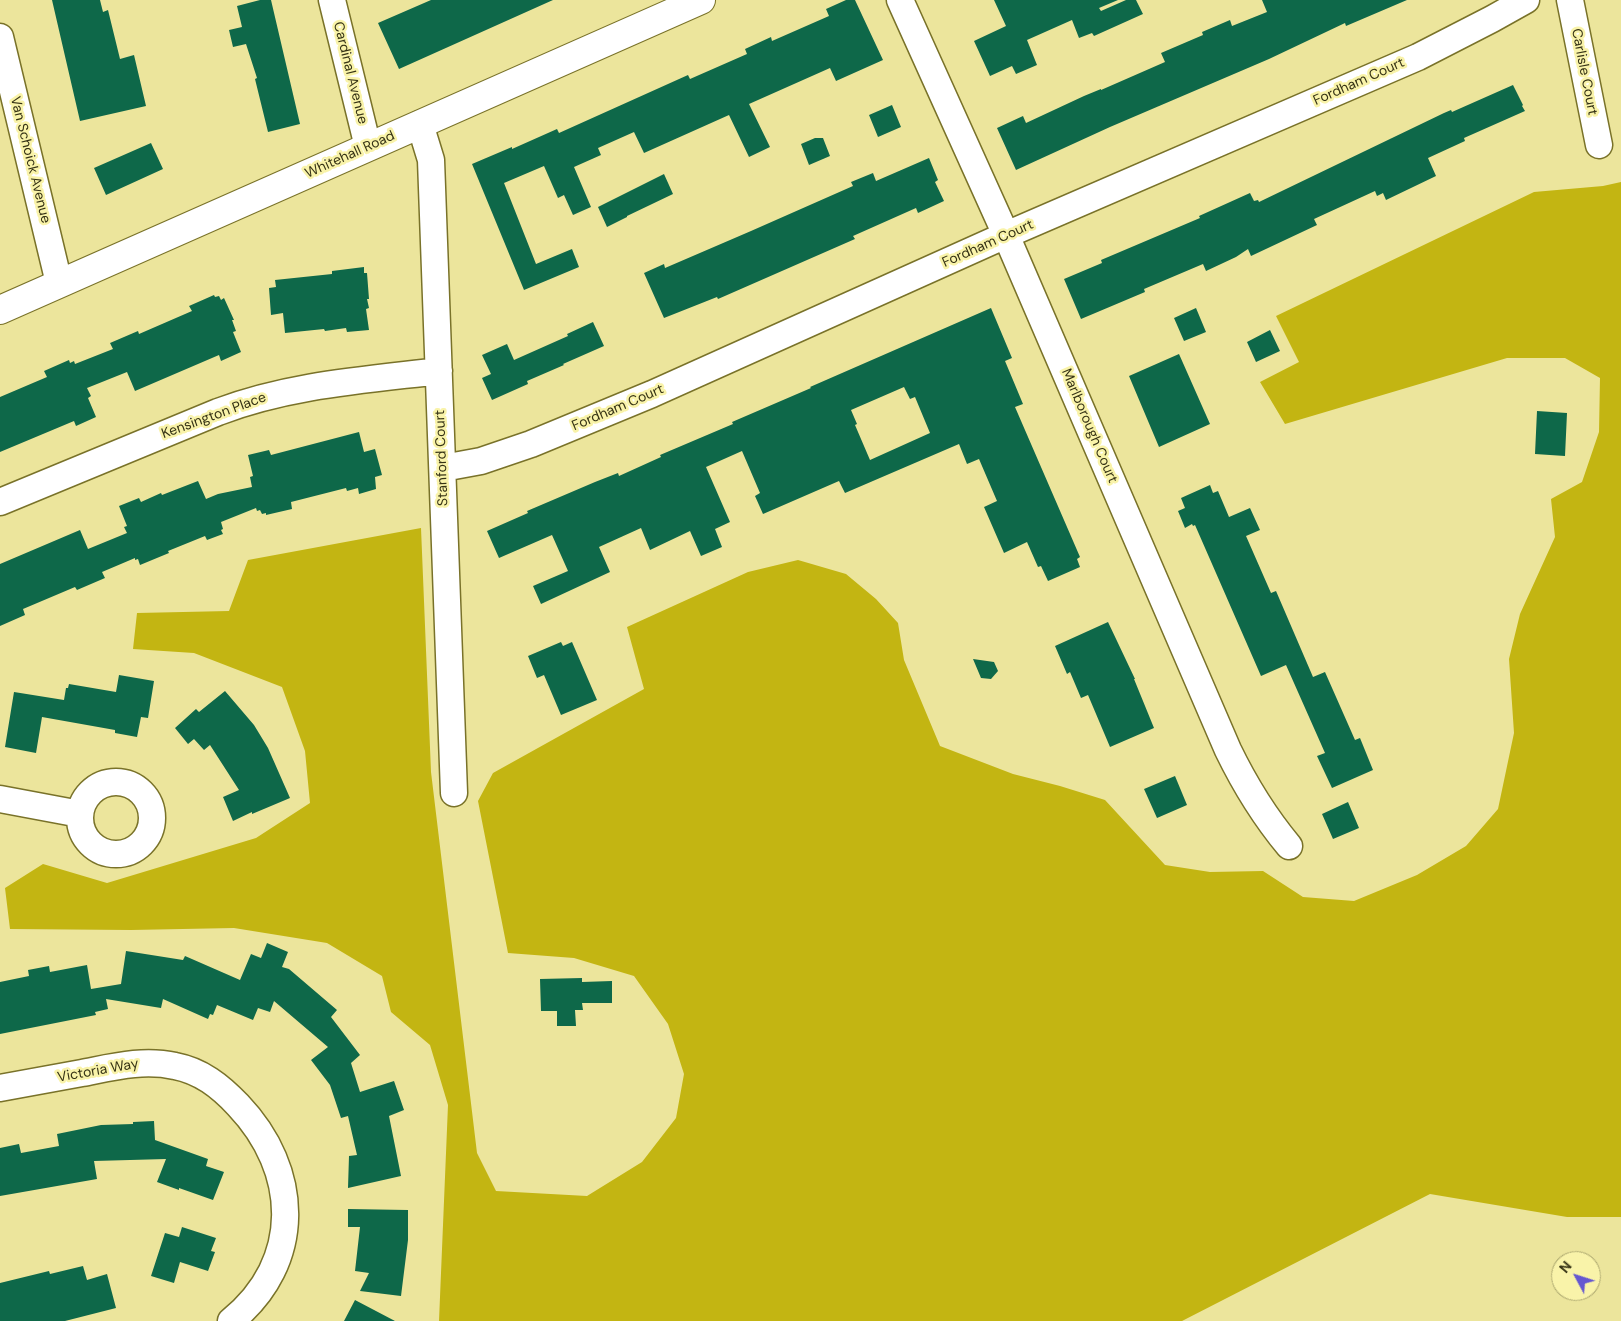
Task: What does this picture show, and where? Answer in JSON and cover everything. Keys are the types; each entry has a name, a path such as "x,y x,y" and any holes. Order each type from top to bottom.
{"street":[{"name":"Cardinal Avenue","path":"332,0 368,147"},
{"name":"Whitehall Road","path":"0,310 701,0"},
{"name":"Marlborough Court","path":"900,0 1006,235 1228,750 1253,797 1289,846"},
{"name":"Fordham Court","path":"442,468 494,457 584,423 1006,235 1418,57 1526,0"},
{"name":"Carlisle Court","path":"1570,0 1599,145"},
{"name":"Van Schoick Avenue","path":"0,37 59,283"},
{"name":"Stanford Court","path":"420,124 431,160 454,793"},
{"name":"Kensington Place","path":"0,502 218,412 254,400 330,383 439,371"},
{"path":"0,799 80,814"},
{"name":"Victoria Way","path":"0,1088 130,1064 161,1063 202,1075 213,1082 235,1102 256,1126 266,1141 273,1157 284,1194 284,1220 282,1242 271,1274 254,1299 231,1321"}],"shaded area":[{"path":"1621,182 1621,1217 1567,1217 1430,1194 1182,1321 439,1321 448,1105 430,1045 391,1012 382,976 327,943 234,928 131,930 10,929 5,888 43,864 107,883 256,838 310,803 305,751 282,687 194,653 133,649 137,613 229,611 248,560 421,528 431,772 477,1153 496,1191 587,1196 642,1162 676,1118 684,1074 668,1024 634,976 574,958 508,953 478,801 493,773 644,689 627,627 748,572 798,560 846,574 876,599 898,623 904,660 940,746 1013,774 1105,800 1165,865 1210,872 1263,871 1303,897 1354,901 1417,875 1466,846 1498,809 1514,733 1509,659 1520,614 1555,537 1551,499 1582,482 1599,432 1600,378 1565,358 1507,358 1285,424 1260,382 1299,362 1276,316 1534,192 1603,186"}],"building":[{"path":"52,0 100,0 103,12 108,10 120,59 134,55 146,106 80,121"},
{"path":"260,0 271,0 300,124 268,132 255,79 257,78 246,44 233,47 229,30 242,27 237,6"},
{"path":"431,0 553,0 399,69 378,23"},
{"path":"846,0 855,0 883,60 836,81 830,68 749,104 770,147 749,157 729,115 644,153 634,132 598,148 601,155 574,167 591,207 573,215 564,195 558,198 544,166 504,183 536,264 572,249 579,267 524,290 472,164 557,129 559,133 688,75 690,79 747,54 745,49 771,37 772,41 829,16 826,9"},
{"path":"994,0 1118,0 1099,8 1101,11 1126,0 1136,0 1143,14 1094,36 1092,33 1079,38 1072,20 1027,40 1037,65 1016,74 1012,66 990,76 974,41 1006,26"},
{"path":"1262,0 1407,0 1346,26 1345,23 1269,59 1110,127 1016,170 997,128 1023,116 1026,123 1165,62 1161,53 1203,35 1202,32 1230,20 1232,26 1267,12"},
{"path":"1513,85 1525,111 1464,138 1465,141 1428,158 1436,176 1386,200 1383,193 1377,196 1375,191 1314,219 1317,225 1251,256 1248,249 1236,257 1206,271 1203,264 1144,289 1145,292 1081,319 1064,279 1102,263 1101,260 1200,218 1199,216 1250,193 1254,201 1258,200 1259,202 1444,113 1451,110 1452,112"},
{"path":"892,105 901,127 878,137 869,115"},
{"path":"815,138 823,138 830,156 809,165 801,144"},
{"path":"151,143 163,169 106,195 94,168"},
{"path":"929,158 938,180 935,182 944,201 918,213 916,208 853,236 855,239 718,299 717,297 664,318 644,273 664,264 665,268 751,231 853,186 851,182 873,173 876,181"},
{"path":"664,174 673,194 607,227 598,207"},
{"path":"364,267 364,273 367,273 369,308 366,309 369,330 347,332 346,328 285,333 283,313 271,315 269,288 276,287 275,280 332,274 332,271"},
{"path":"214,295 215,297 219,296 221,300 224,298 234,320 232,320 236,331 233,332 241,352 221,361 219,355 135,391 127,372 87,388 91,396 88,398 96,417 76,426 74,421 0,452 0,397 47,377 44,371 69,360 70,363 74,361 75,364 113,349 110,343 138,331 139,334 192,311 189,306"},
{"path":"991,308 1012,358 1005,361 1023,404 1015,407 1080,557 1077,559 1080,567 1048,581 1041,566 1038,567 1027,542 1004,553 984,507 997,501 979,459 967,464 959,444 845,493 839,481 763,514 755,496 760,493 742,451 706,467 730,522 715,529 722,547 701,556 690,531 650,550 641,528 599,547 610,572 541,604 533,586 568,571 552,535 499,558 487,531 528,513 527,511 595,482 618,473 619,476 661,457 660,455 733,424 732,422","holes":["904,387 910,399 915,397 930,433 870,460 855,425 857,424 851,410"]},
{"path":"1196,308 1206,332 1184,341 1174,318"},
{"path":"593,322 604,346 527,381 528,384 492,400 482,378 491,374 482,355 507,344 514,360 568,336 567,334"},
{"path":"1270,330 1280,351 1256,362 1247,342"},
{"path":"1179,354 1210,424 1159,447 1129,376"},
{"path":"1537,411 1567,413 1565,456 1535,454"},
{"path":"359,432 364,452 375,449 382,475 375,477 376,489 359,494 358,488 347,491 346,488 291,502 292,509 266,515 266,513 262,514 260,510 257,511 256,508 221,522 223,534 207,540 205,536 140,565 138,559 135,560 135,558 102,572 105,578 77,590 75,587 23,609 25,615 0,626 0,564 80,530 88,549 127,533 124,527 127,526 119,506 139,498 141,502 161,493 162,495 198,481 206,499 218,494 252,487 250,477 253,476 248,455 269,450 271,455"},
{"path":"1210,485 1213,493 1218,491 1229,517 1250,508 1260,530 1246,536 1271,593 1276,591 1313,677 1325,672 1355,740 1360,738 1373,770 1332,788 1317,756 1325,753 1286,665 1261,676 1195,525 1193,526 1192,524 1185,528 1178,511 1185,508 1181,498"},
{"path":"1108,622 1135,679 1154,728 1110,747 1088,695 1081,698 1070,672 1067,674 1055,646"},
{"path":"561,642 563,646 572,642 597,700 561,715 544,675 537,678 528,656"},
{"path":"973,659 994,662 998,671 991,679 981,678"},
{"path":"119,675 154,681 148,718 141,717 137,737 115,733 115,730 42,717 36,753 5,747 14,692 64,700 66,688 68,688 69,684 116,692"},
{"path":"225,691 254,725 268,748 290,798 233,821 223,797 239,790 210,745 204,750 194,739 188,744 175,728 196,709 199,712"},
{"path":"1175,776 1187,805 1157,818 1144,789"},
{"path":"1348,802 1359,828 1333,839 1322,814"},
{"path":"267,943 288,952 282,967 289,969 337,1010 331,1017 360,1055 351,1063 360,1092 394,1081 404,1110 389,1116 401,1176 348,1188 349,1156 357,1155 348,1116 341,1118 330,1085 311,1060 328,1047 274,1001 270,1012 258,1008 253,1020 217,1005 213,1015 210,1014 208,1019 163,999 161,1008 106,999 108,1009 95,1012 96,1015 0,1034 0,982 29,976 28,970 49,966 50,972 87,965 91,989 121,984 126,951 183,960 185,956 240,980 251,954 261,958"},
{"path":"582,978 582,982 612,981 612,1003 582,1003 583,1010 575,1010 576,1026 557,1026 557,1011 541,1011 540,979"},
{"path":"154,1121 155,1140 208,1159 206,1166 224,1172 213,1200 157,1182 166,1159 94,1161 97,1179 0,1196 0,1148 19,1144 21,1153 59,1146 57,1134 101,1125"},
{"path":"348,1209 408,1210 408,1240 401,1296 360,1291 369,1273 355,1271 360,1227 348,1227"},
{"path":"182,1227 216,1238 211,1251 215,1252 208,1271 180,1262 174,1283 151,1276 165,1233 179,1237"},
{"path":"83,1266 87,1280 107,1274 116,1308 65,1321 0,1321 0,1283 49,1271 50,1274"},
{"path":"355,1300 395,1321 344,1321"}]}
